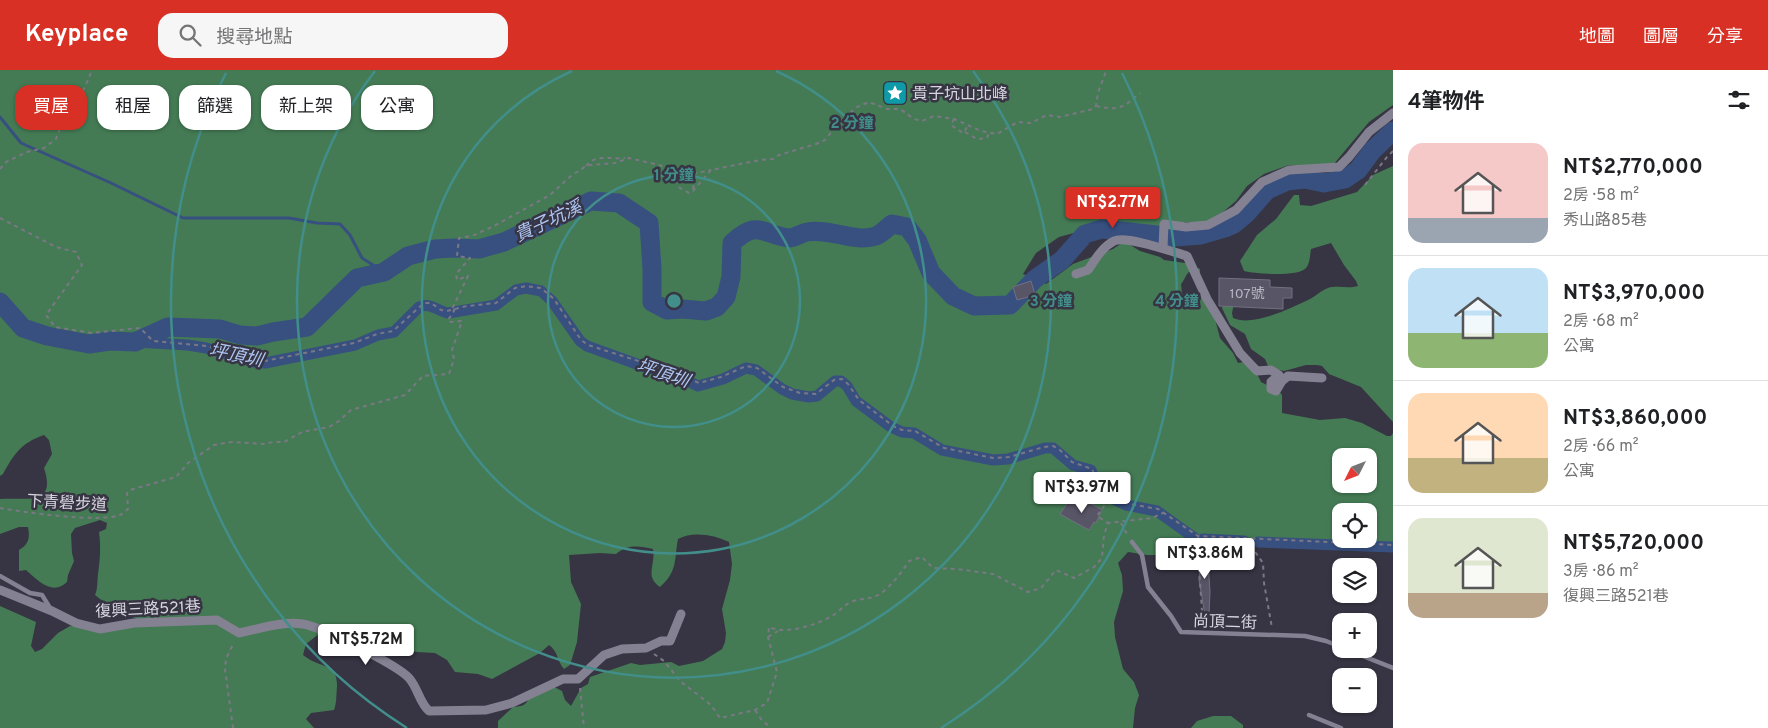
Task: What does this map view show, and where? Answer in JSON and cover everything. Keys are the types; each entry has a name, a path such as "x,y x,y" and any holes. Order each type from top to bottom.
{"street":[{"path":"1163,247 1164,224 1186,227 1208,226 1236,210 1262,182 1288,170 1339,167 1369,132 1393,113"},
{"path":"1076,274 1088,270 1101,252 1114,240 1123,239 1163,247 1187,256 1207,299 1240,353 1257,371 1272,370 1279,375 1271,382 1271,389 1276,391 1282,381 1288,376 1322,378"},
{"name":"復興三路521巷","path":"0,590 52,611 76,624 100,629 134,623 217,620 239,633"},
{"path":"239,633 282,624 304,624 354,644 410,679 422,705 429,711 486,710 512,703 563,679 578,679 604,654 622,649 646,648 661,641 670,641 682,614"}],"lane":[{"name":"尚頂二街","path":"1132,542 1142,555 1148,587 1181,632 1305,636 1332,643"},
{"path":"0,576 30,593 42,595 52,611"},
{"path":"1368,658 1393,668"},
{"path":"1309,715 1341,728"}],"path":[{"path":"0,169 6,162 27,152 44,148 56,139 85,87 92,70"},
{"path":"453,311 454,302 468,276 457,280 456,274 470,258 457,256 459,238 472,236 494,226 550,195 589,162 602,157 629,158 682,174 696,174 760,160 773,159 779,155 825,140 839,122 858,107 869,102 886,110 900,109 914,119 922,121 934,116 954,120 990,132 1002,132 1018,122 1031,123 1047,115 1060,117 1093,109 1096,106 1098,93 1105,74 1104,70"},
{"path":"1096,106 1118,109 1140,93"},
{"path":"954,120 951,125 977,139 987,138 990,132"},
{"path":"965,132 968,126"},
{"path":"1365,185 1393,151"},
{"path":"586,166 615,163 629,158"},
{"path":"670,169 680,188 689,193 693,191 711,170"},
{"path":"693,191 696,174"},
{"path":"0,218 56,247 76,252 82,265 46,315 55,327 92,333 140,328 154,341 207,346 265,362 354,343 377,334 393,331 424,303 431,303 448,313 467,306 496,303 515,288 526,286 541,288 554,299 577,334 588,345 676,373 699,383 707,382 746,366 758,368 783,387 810,395 821,392 834,380 842,379 848,384 859,400 893,426 902,430 915,431 944,448 993,458 1008,457 1044,446 1053,446 1059,449 1072,462 1092,468 1095,482 1108,495 1130,504 1158,509 1198,536 1393,545"},
{"name":"下青礐步道","path":"0,508 30,513 93,517 122,514 128,509 127,493 130,490 176,477 188,463 214,444 231,442 264,444 284,442 302,432 328,427 352,410 405,395 423,376 449,374 454,359 452,350 462,322 449,322 448,320 453,311"},
{"path":"1095,482 1090,489 1084,491 1104,506 1097,516 1108,523 1163,514"},
{"path":"1120,522 1132,542"},
{"path":"768,637 778,631 813,625 832,616 852,602 870,599 883,591 900,575 909,561 922,557 933,568 957,568 993,574 1028,592 1041,588 1056,570 1074,578 1094,567 1102,558 1104,535 1108,523"},
{"path":"1198,536 1203,633"},
{"path":"1246,539 1263,563 1264,583 1273,635"},
{"path":"646,648 664,661 680,682 711,705 720,718 755,710 767,704 777,672 768,637 770,627 778,631"},
{"path":"233,728 225,669 226,659 239,633"},
{"path":"578,679 584,728"},
{"path":"755,710 771,728"}],"green space":[{"path":"0,70 1393,70 1393,105 1369,122 1333,165 1289,165 1264,174 1247,186 1236,201 1211,222 1171,222 1150,230 1100,226 1059,237 1036,253 1023,274 1046,284 1073,264 1113,249 1122,243 1127,243 1140,251 1164,260 1185,263 1200,269 1200,274 1190,271 1187,274 1181,284 1182,293 1185,297 1200,292 1215,319 1220,338 1233,353 1238,363 1244,362 1253,366 1261,382 1279,391 1282,395 1282,413 1320,420 1345,418 1362,423 1387,436 1391,436 1393,433 1393,552 1372,551 1365,548 1377,548 1377,503 1332,503 1332,544 1329,545 1267,541 1220,563 1173,564 1161,555 1128,552 1118,563 1122,575 1123,591 1114,622 1115,637 1123,669 1134,682 1139,695 1135,708 1133,728 498,728 498,721 513,707 524,705 534,695 554,687 562,691 565,700 571,706 581,688 588,684 590,677 631,663 640,665 671,662 679,666 703,661 722,649 726,633 722,609 730,580 732,564 729,542 717,537 690,535 678,539 673,570 660,587 655,583 652,574 653,549 634,547 616,554 569,555 571,582 581,604 577,642 570,665 564,669 554,650 549,645 540,653 492,679 478,674 455,672 447,660 435,653 417,652 334,630 324,630 306,644 303,655 327,667 334,673 337,679 336,702 334,710 311,713 306,719 314,728 0,728 0,606 36,622 31,646 35,652 42,649 58,633 70,626 99,628 140,621 95,595 100,558 99,532 106,529 107,523 100,520 75,528 71,534 74,561 67,582 56,588 46,585 26,570 19,571 19,550 28,540 28,527 19,527 0,534 0,499 28,499 42,494 46,489 47,480 44,468 52,454 49,440 44,435 29,442 19,450 0,476"},
{"path":"1393,166 1393,422 1361,387 1329,374 1322,366 1306,365 1284,371 1269,368 1265,359 1251,349 1245,334 1230,325 1222,308 1224,303 1234,303 1233,318 1241,320 1260,319 1311,299 1328,288 1358,286 1331,243 1311,249 1306,268 1295,273 1267,274 1244,271 1240,261 1257,235 1276,219 1294,195 1299,195 1300,205 1311,206 1357,192 1373,175"},
{"path":"1213,716 1231,716 1243,725 1243,728 1191,728 1197,721"}],"building":[{"path":"1219,278 1270,280 1270,287 1292,288 1292,298 1283,298 1283,309 1219,306"},
{"path":"1031,281 1035,295 1017,300 1013,287"},
{"path":"1071,498 1083,507 1087,501 1102,510 1096,523 1094,522 1089,530 1060,514"},
{"path":"1202,546 1207,546 1210,592 1209,614 1205,615 1199,580"}],"waterway":[{"path":"0,117 21,143 111,183 183,218 289,218 317,223 340,224 350,235 362,258 384,272"},
{"name":"貴子坑溪","path":"0,302 23,328 47,336 89,344 110,341 135,342 168,327 220,329 240,335 257,336 307,327 357,278 384,272 408,256 435,249 479,249 504,242 591,201 619,203 649,223 652,302 667,310 706,311 717,307 726,297 731,277 732,243 748,232 760,230 789,238 816,231 868,238 878,235 892,224 907,227 917,240 931,273 953,296 974,306 1010,305 1035,279 1062,260 1085,234 1102,229 1175,237 1201,235 1225,228 1234,224 1246,214 1267,190 1287,181 1305,179 1324,183 1345,179 1358,170 1372,151 1393,131"},
{"name":"坪頂圳","path":"135,342 188,345 206,348 254,362 265,363 355,345 378,335 394,332 419,307 431,306 448,313 496,305 516,290 526,288 541,291 552,301 580,341 587,346 645,367 675,375 698,386 723,379 746,368 756,370 792,394 809,397 817,396 835,381 841,381 847,386 856,401 891,427 902,432 914,433 942,450 993,460 1008,459 1045,448 1053,448 1073,465 1091,470 1097,488 1103,494 1126,505 1157,511 1196,539"},
{"name":"坪頂圳","path":"1203,539 1244,541"},
{"name":"坪頂圳","path":"1258,542 1393,547"}],"place":[{"name":"貴子坑山北峰","path":"895,93"}]}
